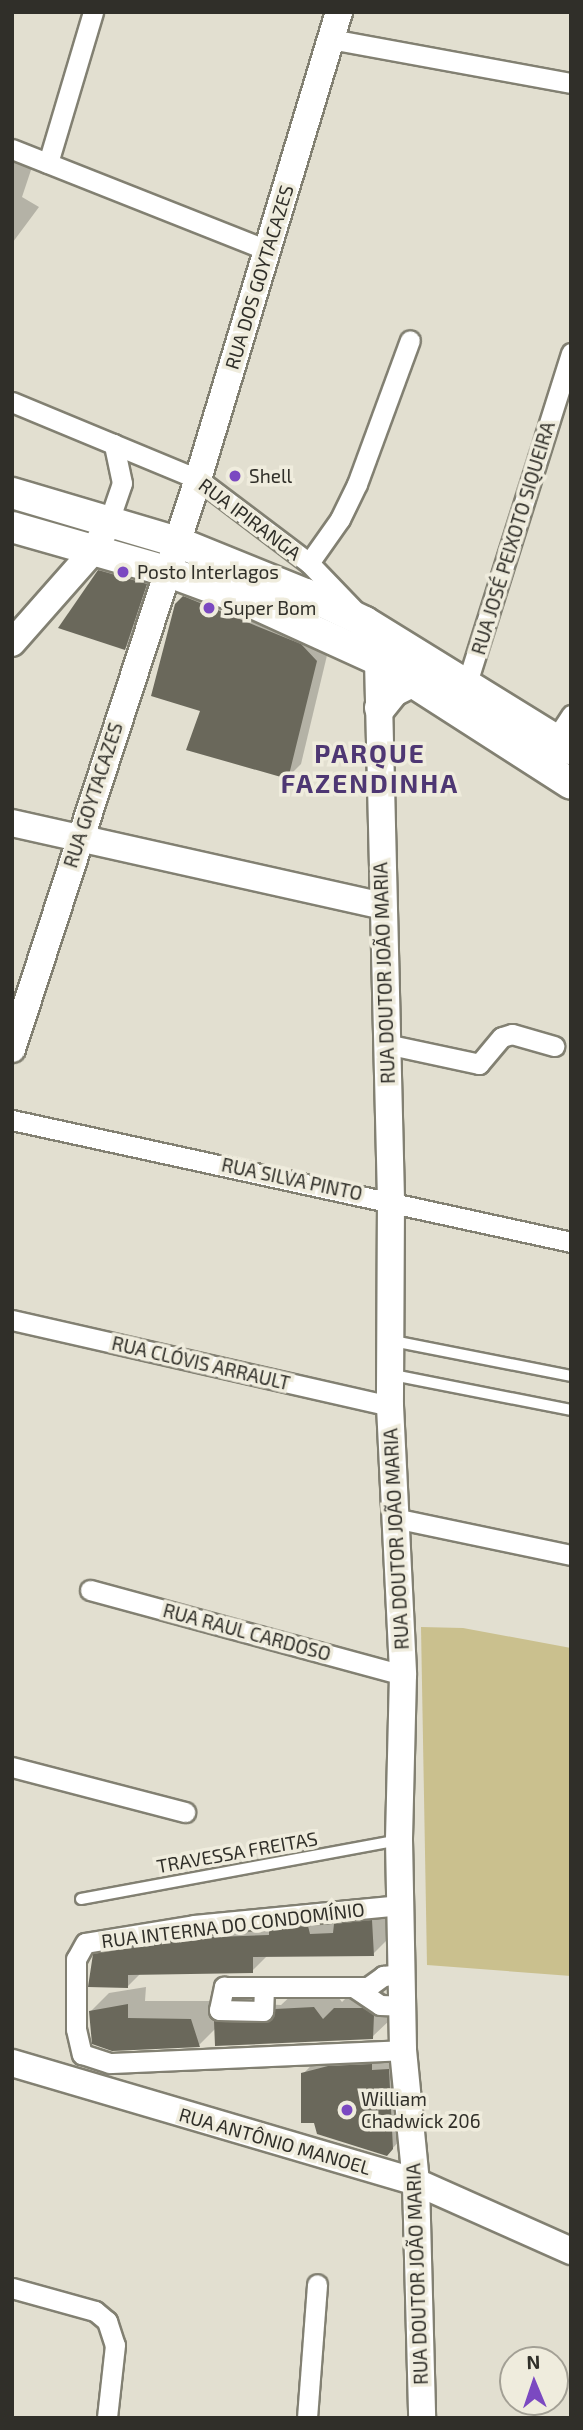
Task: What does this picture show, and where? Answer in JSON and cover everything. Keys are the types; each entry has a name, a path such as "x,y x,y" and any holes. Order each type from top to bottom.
{"main road":[{"path":"12,493 177,542 259,572 365,622 467,683 565,735"},
{"path":"12,527 166,571 253,603 378,660 571,785"},
{"path":"365,622 374,636 378,660"},
{"path":"380,708 394,691 410,683"}],"street":[{"path":"48,163 93,12"},
{"name":"RUA DOS GOYTACAZES","path":"177,542 339,12"},
{"path":"331,38 571,83"},
{"path":"12,149 267,250"},
{"path":"309,563 357,484 410,340"},
{"name":"RUA JOSÉ PEIXOTO SIQUEIRA","path":"467,683 571,353"},
{"name":"RUA IPIRANGA","path":"12,402 198,479 309,563 365,622"},
{"path":"12,643 95,549 109,521 122,484 114,444"},
{"name":"RUA GOYTACAZES","path":"12,1049 177,542"},
{"name":"RUA DOUTOR JOÃO MARIA","path":"378,660 380,905 391,1200 389,1374 403,1675 399,1840 402,1973 404,2050 415,2182 422,2418"},
{"path":"12,823 78,841 380,905"},
{"path":"386,1044 479,1064 502,1037 512,1034 554,1046"},
{"name":"RUA SILVA PINTO","path":"12,1120 391,1200 571,1242"},
{"name":"RUA CLÓVIS ARRAULT","path":"12,1320 390,1406"},
{"path":"394,1518 571,1555"},
{"name":"RUA RAUL CARDOSO","path":"90,1590 403,1675"},
{"path":"12,1767 185,1812"},
{"name":"RUA INTERNA DO CONDOMÍNIO","path":"401,1905 194,1925 85,1942 76,1959 76,2029 82,2054 110,2063 404,2050"},
{"path":"264,1987 374,1986 378,1978 402,1973"},
{"path":"353,1987 380,2006 403,2006"},
{"name":"RUA ANTÔNIO MANOEL","path":"12,2063 415,2182 571,2251"},
{"path":"307,2418 317,2284"},
{"path":"12,2288 95,2311 111,2329 115,2345 107,2418"}],"lane":[{"path":"389,1340 571,1376"},
{"path":"389,1374 571,1410"},
{"name":"TRAVESSA FREITAS","path":"81,1899 399,1840"}],"shaded area":[{"path":"421,1627 463,1628 571,1648 571,1976 427,1965"}],"building":[{"path":"98,570 147,584 125,650 58,628"},
{"path":"183,596 301,644 317,661 288,779 186,750 200,711 151,696 175,604"},
{"path":"372,1920 374,1956 253,1957 253,1973 128,1975 128,1988 88,1987 93,1954 189,1938 269,1935 269,1930 308,1926 310,1934 333,1933 334,1924"},
{"path":"128,2004 128,2018 191,2019 200,2047 112,2051 92,2044 89,2011"},
{"path":"314,2007 323,2019 334,2008 363,2008 374,2015 373,2039 215,2046 214,2021 263,2023 273,2018 275,2009"},
{"name":"William Chadwick 206","path":"372,2064 372,2070 389,2069 393,2149 387,2156 317,2134 314,2123 301,2123 301,2073 328,2066"}],"place":[{"name":"Shell","path":"235,476"},
{"name":"Posto Interlagos","path":"123,572"},
{"name":"Super Bom","path":"209,608"},
{"name":"William Chadwick 206","path":"347,2110"}],"district":[{"name":"PARQUE FAZENDINHA","path":"370,768"}]}
